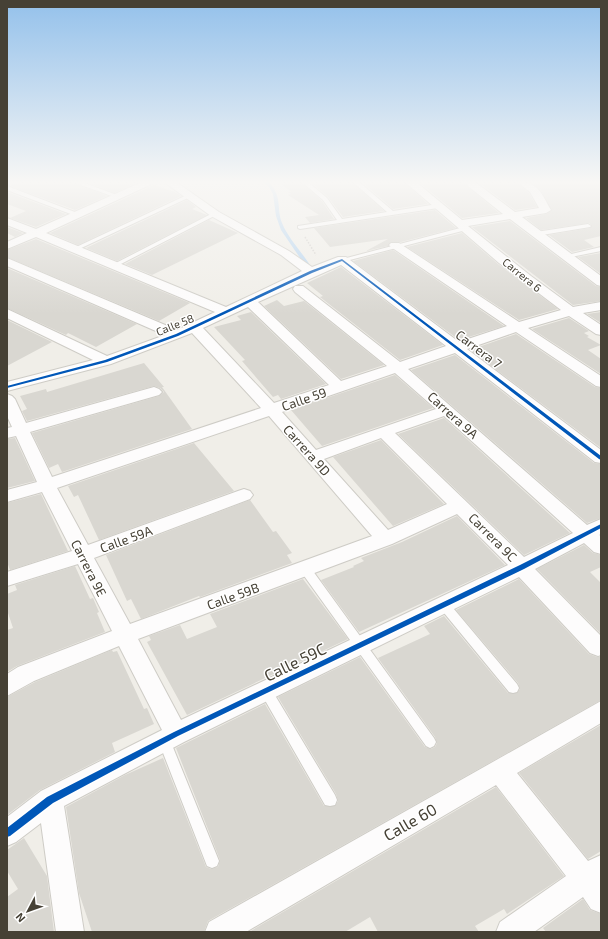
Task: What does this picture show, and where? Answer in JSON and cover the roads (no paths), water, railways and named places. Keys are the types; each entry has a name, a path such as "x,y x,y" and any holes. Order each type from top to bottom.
{"street":[{"path":"19,226 115,264 227,312"},
{"path":"7,246 53,226"},
{"path":"236,226 285,253 311,272"},
{"name":"Carrera 6","path":"462,226 569,312 601,331"},
{"path":"525,226 601,282"},
{"path":"395,245 601,383"},
{"path":"7,262 177,335"},
{"name":"Calle 58","path":"9,388 106,361 177,335 195,328 311,272 336,263"},
{"name":"Carrera 7","path":"336,263 458,347 601,458"},
{"name":"Carrera 9A","path":"299,289 344,321 596,535"},
{"path":"249,301 338,387"},
{"name":"Calle 59","path":"7,496 47,485 518,327 569,312 601,306"},
{"path":"7,313 106,361"},
{"name":"Carrera 9D","path":"195,328 272,410 385,539"},
{"name":"Carrera 9E","path":"9,388 14,431 47,485 124,635 170,737"},
{"path":"14,431 154,392"},
{"path":"314,457 384,431 448,410"},
{"name":"Carrera 9C","path":"384,431 522,567 598,647"},
{"name":"Calle 59A","path":"7,579 82,555 244,495"},
{"name":"Calle 59B","path":"7,686 26,674 124,635 306,570 385,539 460,505"},
{"name":"Calle 59C","path":"7,833 50,800 170,737 522,567 596,535"},
{"name":"Calle 60","path":"218,932 601,711"},
{"path":"500,770 596,882 510,932"},
{"path":"50,800 70,932"}],"lane":[{"path":"75,249 125,226"},
{"path":"115,264 191,226"},
{"path":"300,227 308,226"},
{"name":"Calle 58","path":"336,263 462,226"},
{"path":"536,234 588,226"},
{"path":"566,256 601,250"},
{"path":"306,570 430,742"},
{"path":"444,605 514,688"},
{"path":"266,691 330,800"},
{"path":"170,737 212,861"}],"waterway":[{"path":"281,226 311,270"}]}
